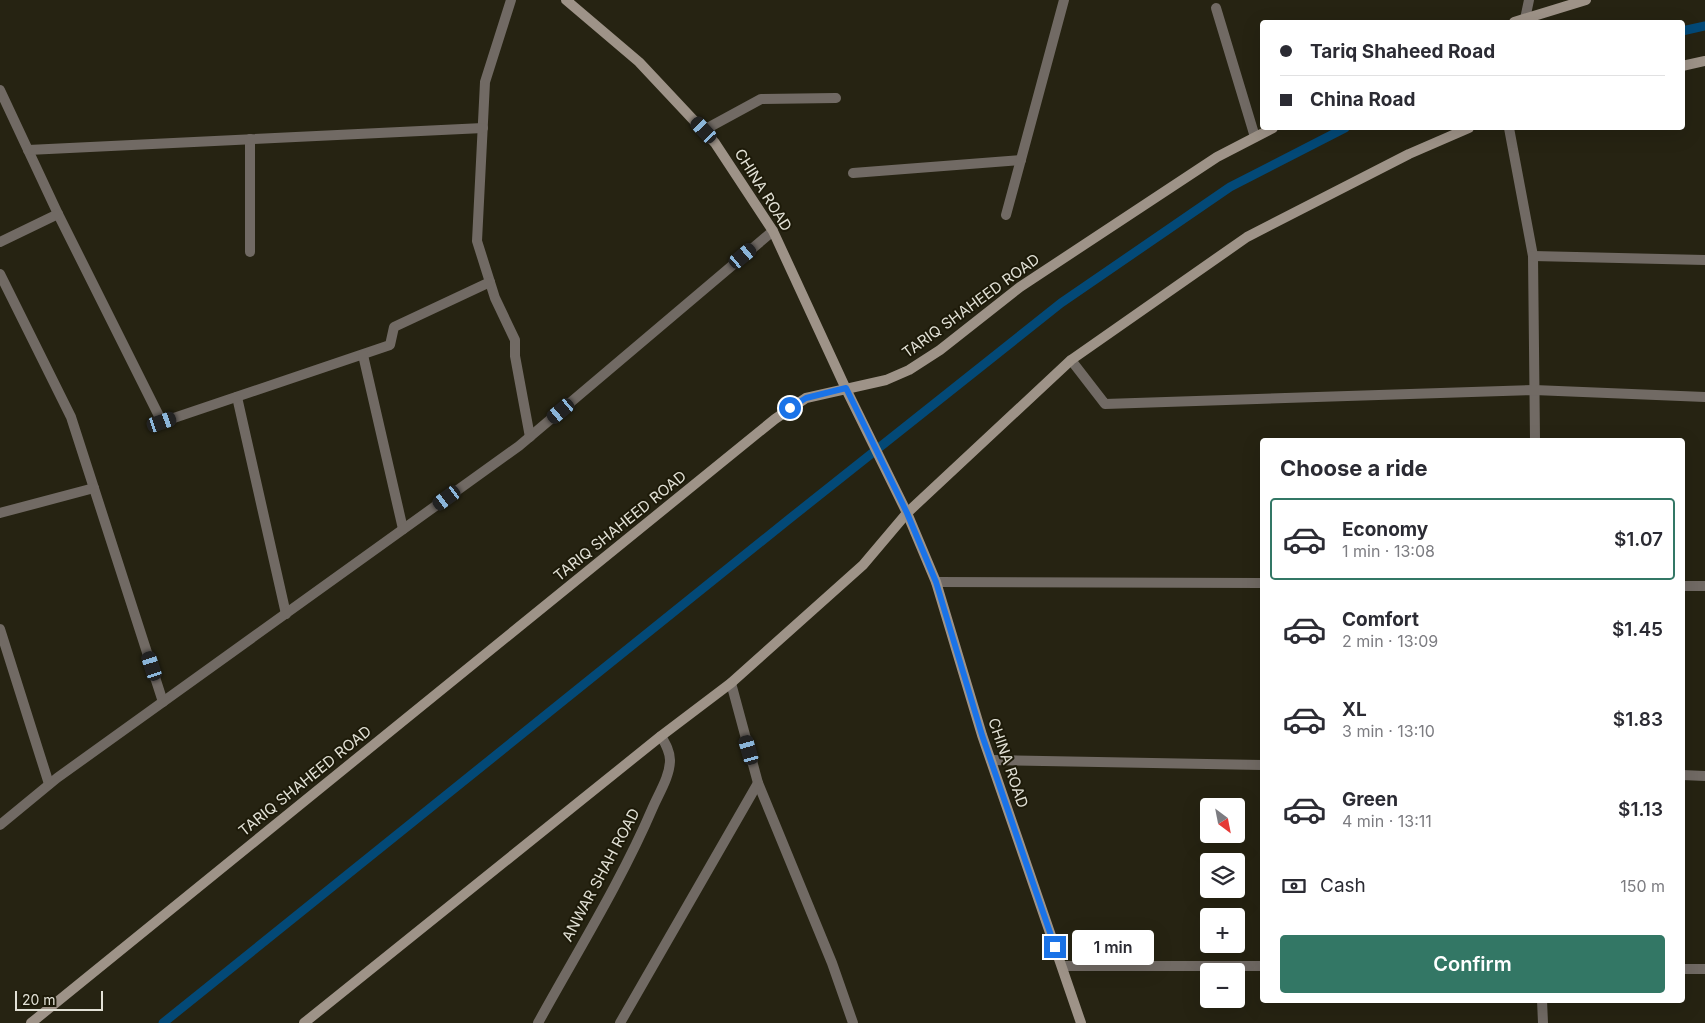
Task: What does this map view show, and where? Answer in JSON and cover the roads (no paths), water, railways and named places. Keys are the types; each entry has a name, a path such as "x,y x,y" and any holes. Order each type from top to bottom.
{"main road":[{"name":"CHINA ROAD","path":"566,0 639,62 704,130 715,143 773,231 864,427 907,513 936,582 991,760 1081,1023"},
{"path":"1521,20 1586,0"},
{"path":"1685,65 1705,61"},
{"name":"TARIQ SHAHEED ROAD","path":"32,1023 775,419 806,398 886,380 909,370 940,350 1029,282 1217,157 1269,130"},
{"path":"304,1023 661,736 731,683 863,565 907,513 1071,360 1247,237 1409,154 1464,130"}],"street":[{"path":"511,0 486,82 477,241 495,298 515,340 514,356 530,437"},
{"path":"1006,215 1064,0"},
{"path":"1525,19 1529,0"},
{"path":"1216,8 1255,137"},
{"path":"0,90 58,214 162,422 390,346 394,327 490,282"},
{"path":"704,130 761,99 836,98"},
{"path":"28,150 483,128"},
{"path":"1509,130 1533,256 1535,438"},
{"path":"250,139 250,252"},
{"path":"853,173 1020,160"},
{"path":"0,242 58,214"},
{"path":"0,824 50,784 530,437 773,231"},
{"path":"1533,256 1705,260"},
{"path":"0,274 71,417 163,702"},
{"path":"363,355 403,529"},
{"path":"1071,360 1105,404 1534,390 1705,398"},
{"path":"237,397 286,614"},
{"path":"0,513 94,488"},
{"path":"936,582 1260,583"},
{"path":"1685,586 1705,586"},
{"path":"0,629 50,784"},
{"path":"731,683 758,783 832,963 853,1023"},
{"name":"ANWAR SHAH ROAD","path":"538,1023 633,850 661,789 670,760 668,747 661,736"},
{"path":"991,760 1260,765"},
{"path":"1685,775 1705,776"},
{"path":"620,1023 758,783"},
{"path":"1062,966 1260,966"},
{"path":"1685,969 1705,969"},
{"path":"1542,1003 1543,1023"}],"waterway":[{"path":"1685,30 1705,26"},
{"path":"163,1023 1061,303 1230,187 1341,130"}]}
